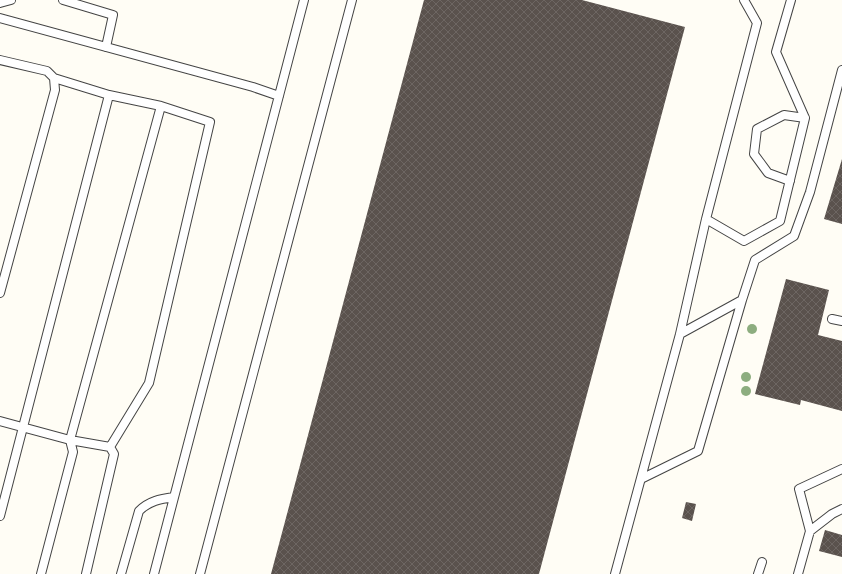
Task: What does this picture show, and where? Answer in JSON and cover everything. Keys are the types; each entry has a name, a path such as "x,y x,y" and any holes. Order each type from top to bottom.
{"lane":[{"path":"0,3 11,0"},
{"path":"63,0 113,15 106,47"},
{"path":"154,574 304,0"},
{"path":"200,574 352,0"},
{"path":"615,574 680,334 706,219 757,23 744,0"},
{"path":"706,219 744,241 780,221 805,118 776,52 791,0"},
{"path":"0,18 253,87 279,96"},
{"path":"0,60 46,71 54,78 108,95 161,106 210,122 149,383 110,447"},
{"path":"641,479 698,450 755,260 794,236 810,192 842,70"},
{"path":"0,293 55,90 54,78"},
{"path":"0,516 108,95"},
{"path":"41,574 73,452 70,440 161,106"},
{"path":"790,181 768,173 754,154 757,129 784,115 805,118"},
{"path":"680,334 742,300"},
{"path":"832,319 842,321"},
{"path":"0,421 70,440 110,447"},
{"path":"86,574 114,454 110,447"},
{"path":"798,574 810,531 799,489 842,469"},
{"path":"121,574 138,511 145,505 160,499 174,497"},
{"path":"810,531 832,514 842,509"},
{"path":"758,574 762,562"}],"building":[{"path":"424,0 582,0 685,27 539,574 271,574"},
{"path":"842,159 842,224 824,219"},
{"path":"786,279 829,290 818,335 842,341 842,411 801,400 800,405 755,394"},
{"path":"686,502 696,504 692,521 682,518"},
{"path":"825,530 842,535 842,557 819,551"}]}
